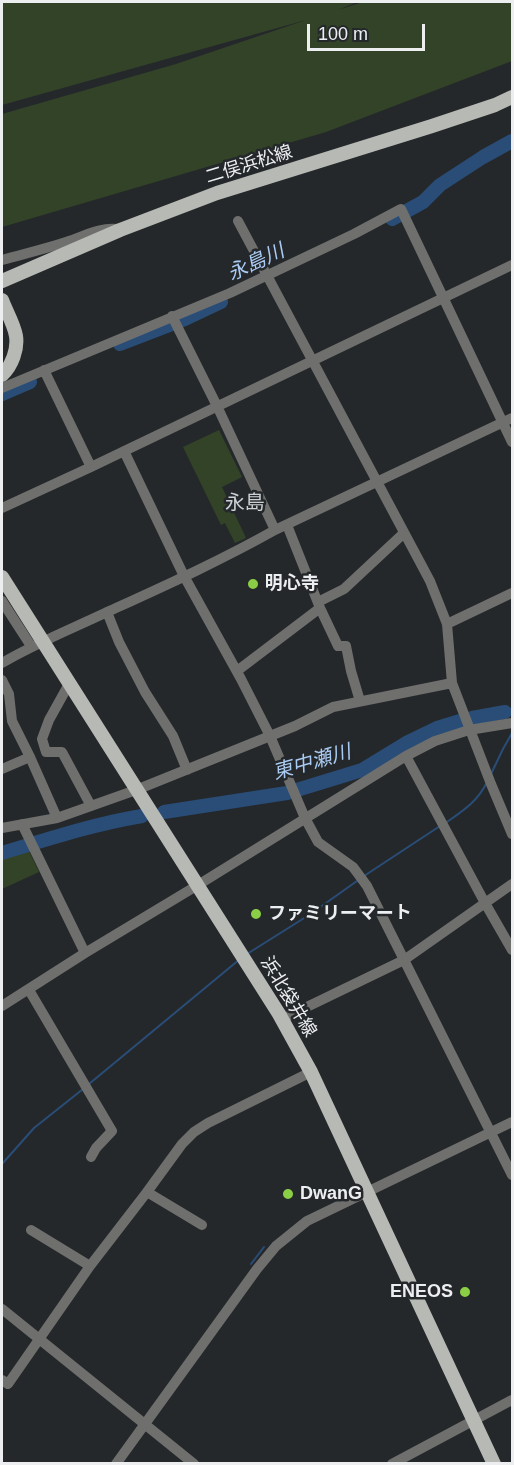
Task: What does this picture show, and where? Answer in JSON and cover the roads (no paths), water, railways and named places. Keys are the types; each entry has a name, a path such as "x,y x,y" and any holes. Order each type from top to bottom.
{"main road":[{"name":"二俣浜松線","path":"2,281 120,230 217,193 432,126 513,98"},
{"path":"2,300 16,336 15,352 2,375"},
{"path":"2,318 16,336"},
{"name":"浜北袋井線","path":"2,577 36,644 69,684 282,1019 367,1191 494,1464"}],"street":[{"path":"495,105 513,107"},
{"path":"2,388 45,373 174,320 403,212 444,298 508,420 513,442"},
{"path":"238,221 430,581 447,624 453,683 469,729 513,834"},
{"path":"2,260 68,242 94,232 120,230"},
{"path":"2,508 513,265"},
{"path":"174,320 275,530"},
{"path":"45,373 91,467"},
{"path":"2,663 36,644 237,552 275,530 508,420"},
{"path":"124,451 184,576 270,736 305,818 318,842 353,867 361,878 383,917 513,1175"},
{"path":"287,525 338,646 346,646 360,701"},
{"path":"237,671 319,605 344,589 404,533"},
{"path":"447,624 513,593"},
{"path":"2,601 36,644"},
{"path":"107,612 119,642 145,692 173,736 187,770"},
{"path":"2,680 9,693 12,721 57,818"},
{"path":"2,825 57,818 136,790 295,726 333,707 453,683"},
{"path":"69,684 49,720 42,739 46,752 62,752 91,806"},
{"path":"2,1006 406,756 435,741 469,729 513,723"},
{"path":"2,769 30,756"},
{"path":"406,756 485,903 513,950"},
{"path":"22,824 85,953"},
{"path":"282,1019 404,960 513,884"},
{"path":"28,990 112,1131 91,1157"},
{"path":"2,1380 8,1384 90,1266 182,1144 194,1132 310,1072"},
{"path":"116,1464 243,1287 276,1246 308,1221 513,1122"},
{"path":"147,1192 202,1225"},
{"path":"31,1230 90,1266"},
{"path":"2,1309 194,1464"},
{"path":"392,1464 513,1400"}],"waterway":[{"name":"永島川","path":"392,219 423,202 440,185 512,141"},
{"name":"永島川","path":"120,344 185,319 221,302"},
{"name":"永島川","path":"2,394 30,382"},
{"name":"東中瀬川","path":"505,712 512,710"},
{"name":"東中瀬川","path":"472,718 505,712"},
{"name":"東中瀬川","path":"164,812 287,793 362,770 408,742 437,728 460,721"},
{"path":"491,774 512,733"},
{"path":"447,822 475,800 487,782"},
{"name":"東中瀬川","path":"2,853 54,837 142,816"},
{"path":"364,876 440,826"},
{"path":"247,954 357,881"},
{"path":"89,1084 240,959"},
{"path":"2,1164 34,1128 83,1089"},
{"path":"251,1264 264,1247"}],"place":[{"name":"明心寺","path":"253,584"},
{"name":"ファミリーマート","path":"256,914"},
{"name":"DwanG","path":"288,1194"},
{"name":"ENEOS","path":"465,1292"}],"district":[{"name":"永島","path":"245,503"}]}
